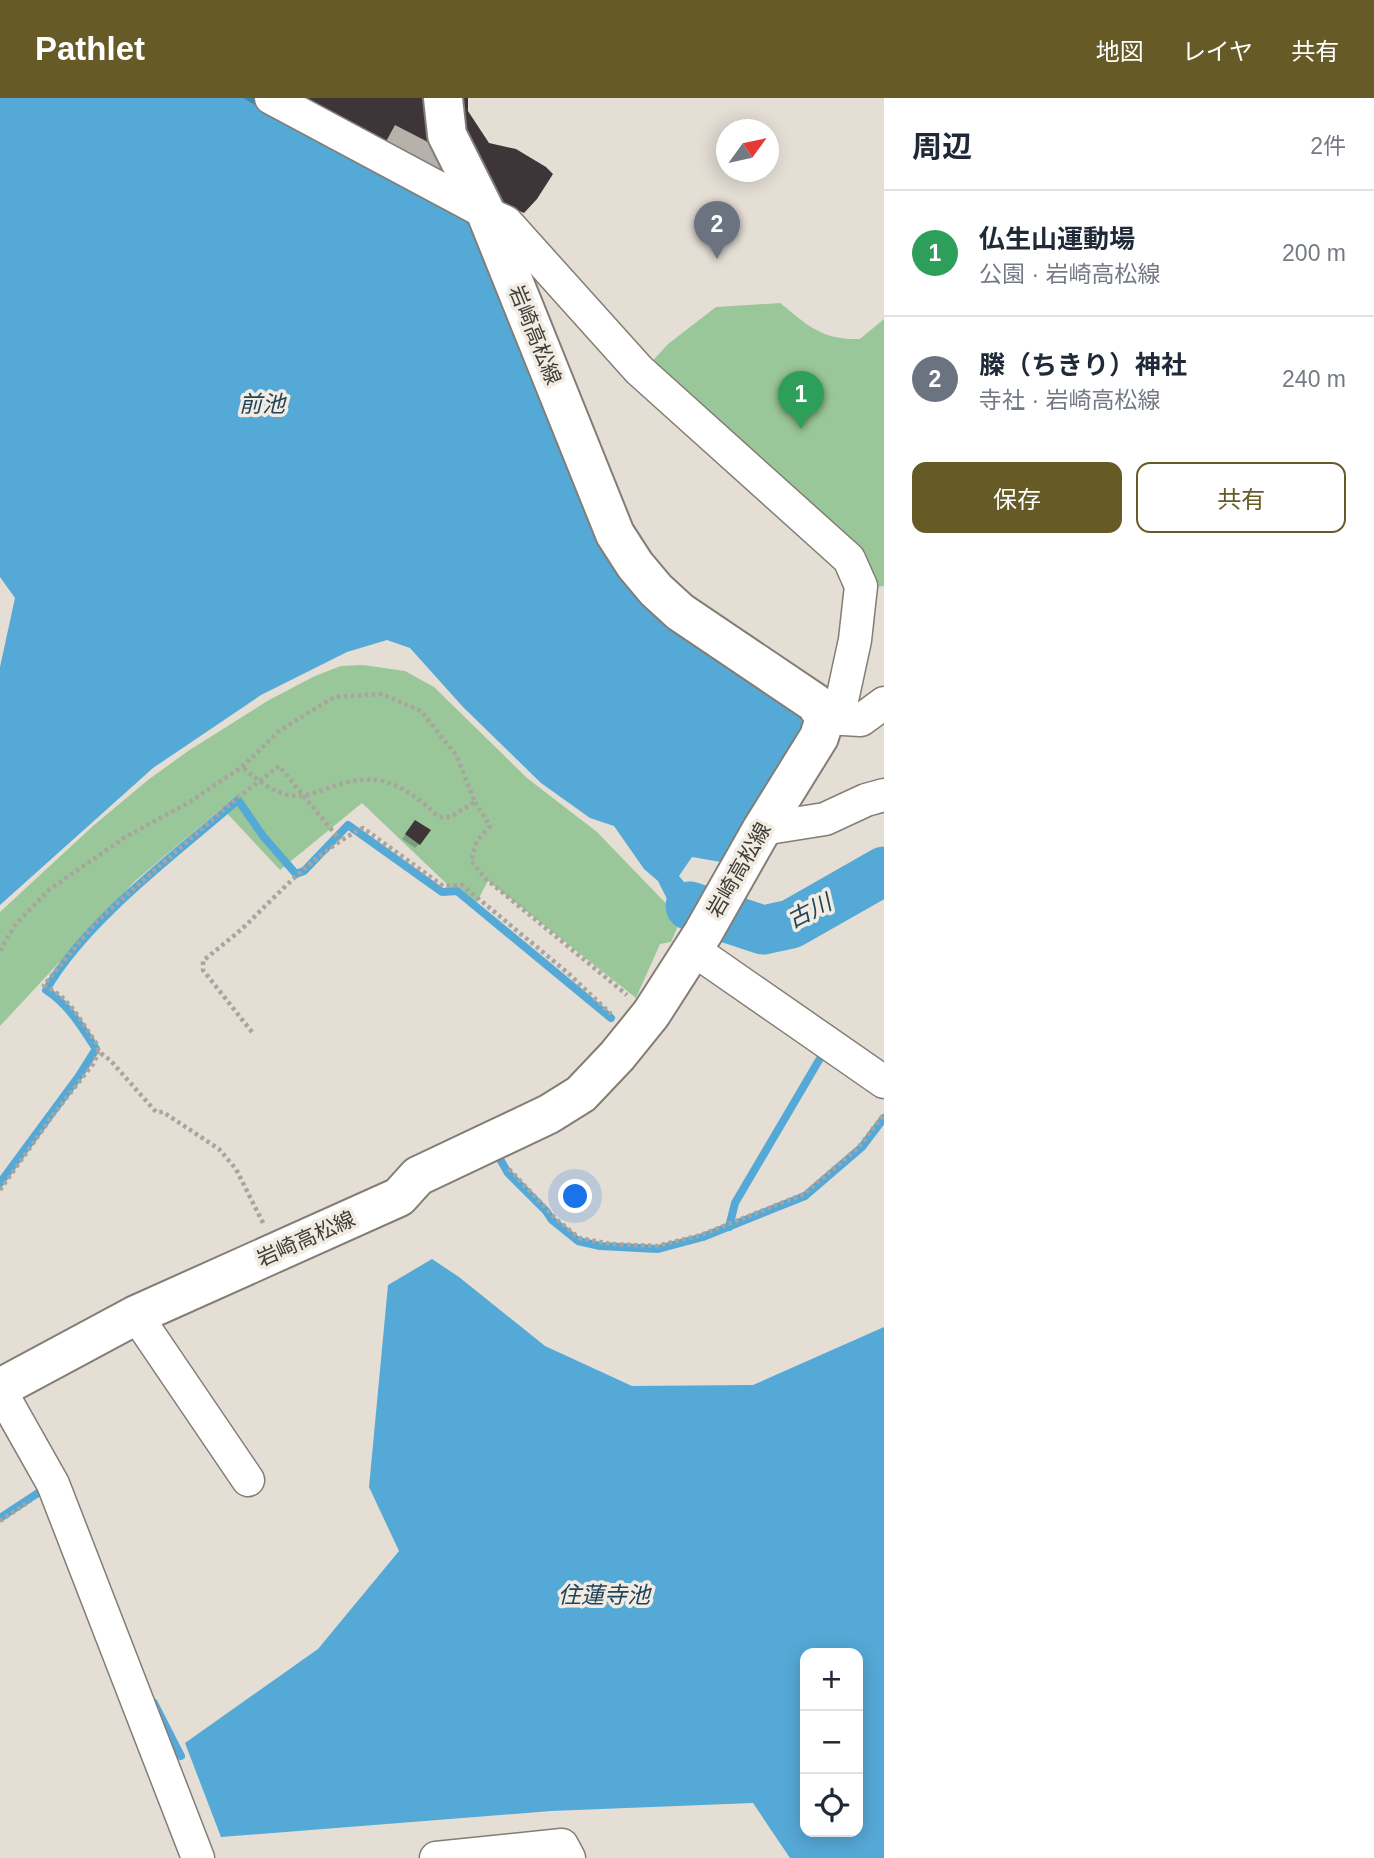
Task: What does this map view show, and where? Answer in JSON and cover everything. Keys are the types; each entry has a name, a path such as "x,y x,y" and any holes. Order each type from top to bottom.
{"main road":[{"name":"岩崎高松線","path":"0,1389 136,1315 399,1196 418,1176 549,1114 581,1094 634,1018 651,1014 819,737 825,718 815,703 680,612 656,590 635,565 615,534 486,213 447,135 443,98"}],"street":[{"path":"271,98 506,222 639,370 849,559 861,586 855,640 842,700 825,718"},
{"path":"825,718 861,720 884,703"},
{"path":"762,828 825,819 866,800 884,795"},
{"path":"697,940 884,1083"},
{"path":"136,1315 248,1480"},
{"path":"0,1389 53,1484 198,1858"},
{"path":"436,1858 562,1845 569,1858"}],"path":[{"path":"0,951 15,925 50,889 127,836 188,803 242,767 279,731 334,696 382,694 421,711 456,755 475,802 490,826 477,841 471,861 486,879 634,1018"},
{"path":"278,1252 236,1168 219,1149 163,1112 156,1112 110,1060 99,1052 74,1010 61,996 44,985 97,921 237,798 279,766 340,840"},
{"path":"242,767 268,787 289,795 310,795 345,782 368,780 388,781 410,792 439,817 450,817 475,802"},
{"path":"252,1032 203,970 203,961 242,929 303,870 340,840 363,828 443,886 461,885 568,973 634,1018"},
{"path":"0,1190 93,1064 99,1052"},
{"path":"492,1141 510,1170 556,1219 579,1238 611,1244 657,1246 720,1228 804,1194 859,1147 884,1114"}],"green space":[{"path":"780,303 816,330 847,339 860,339 884,319 884,586 868,588 648,366 668,344 716,307"},
{"path":"363,665 405,671 434,687 527,778 597,832 681,919 671,942 660,944 636,998 488,881 473,909 362,803 280,870 222,808 135,881 0,1026 0,912 93,826 188,751 269,700 315,676 341,666"}],"water":[{"name":"前池","path":"0,98 256,98 484,229 610,545 796,703 803,725 727,863 692,857 679,876 696,896 683,918 667,899 658,881 644,869 614,826 590,818 541,783 463,707 410,648 387,640 347,652 261,695 153,768 0,905 0,667 15,598 0,577"},
{"name":"住蓮寺池","path":"432,1259 459,1277 545,1346 632,1386 753,1385 884,1327 884,1858 790,1858 753,1803 551,1811 221,1837 185,1743 318,1649 399,1551 369,1487 388,1285"}],"building":[{"path":"293,98 468,98 468,111 489,143 516,149 553,174 524,213 503,203 426,141 395,125 382,149"},
{"path":"415,820 431,830 420,845 405,834"}],"waterway":[{"path":"0,1183 96,1049 68,1009 46,990 63,964 108,913 238,800 263,836 296,874 304,871 348,825 442,892 457,891 611,1018"},
{"name":"古川","path":"690,906 763,930 791,924 884,871"},
{"path":"729,1227 735,1203 825,1050"},
{"path":"496,1152 508,1173 552,1220 578,1241 600,1246 658,1249 703,1237 805,1196 862,1147 884,1118"},
{"path":"0,1518 41,1491 45,1499"},
{"path":"154,1703 181,1756"}],"place":[{"name":"榺（ちきり）神社","path":"717,259"},
{"name":"仏生山運動場","path":"801,429"}]}
